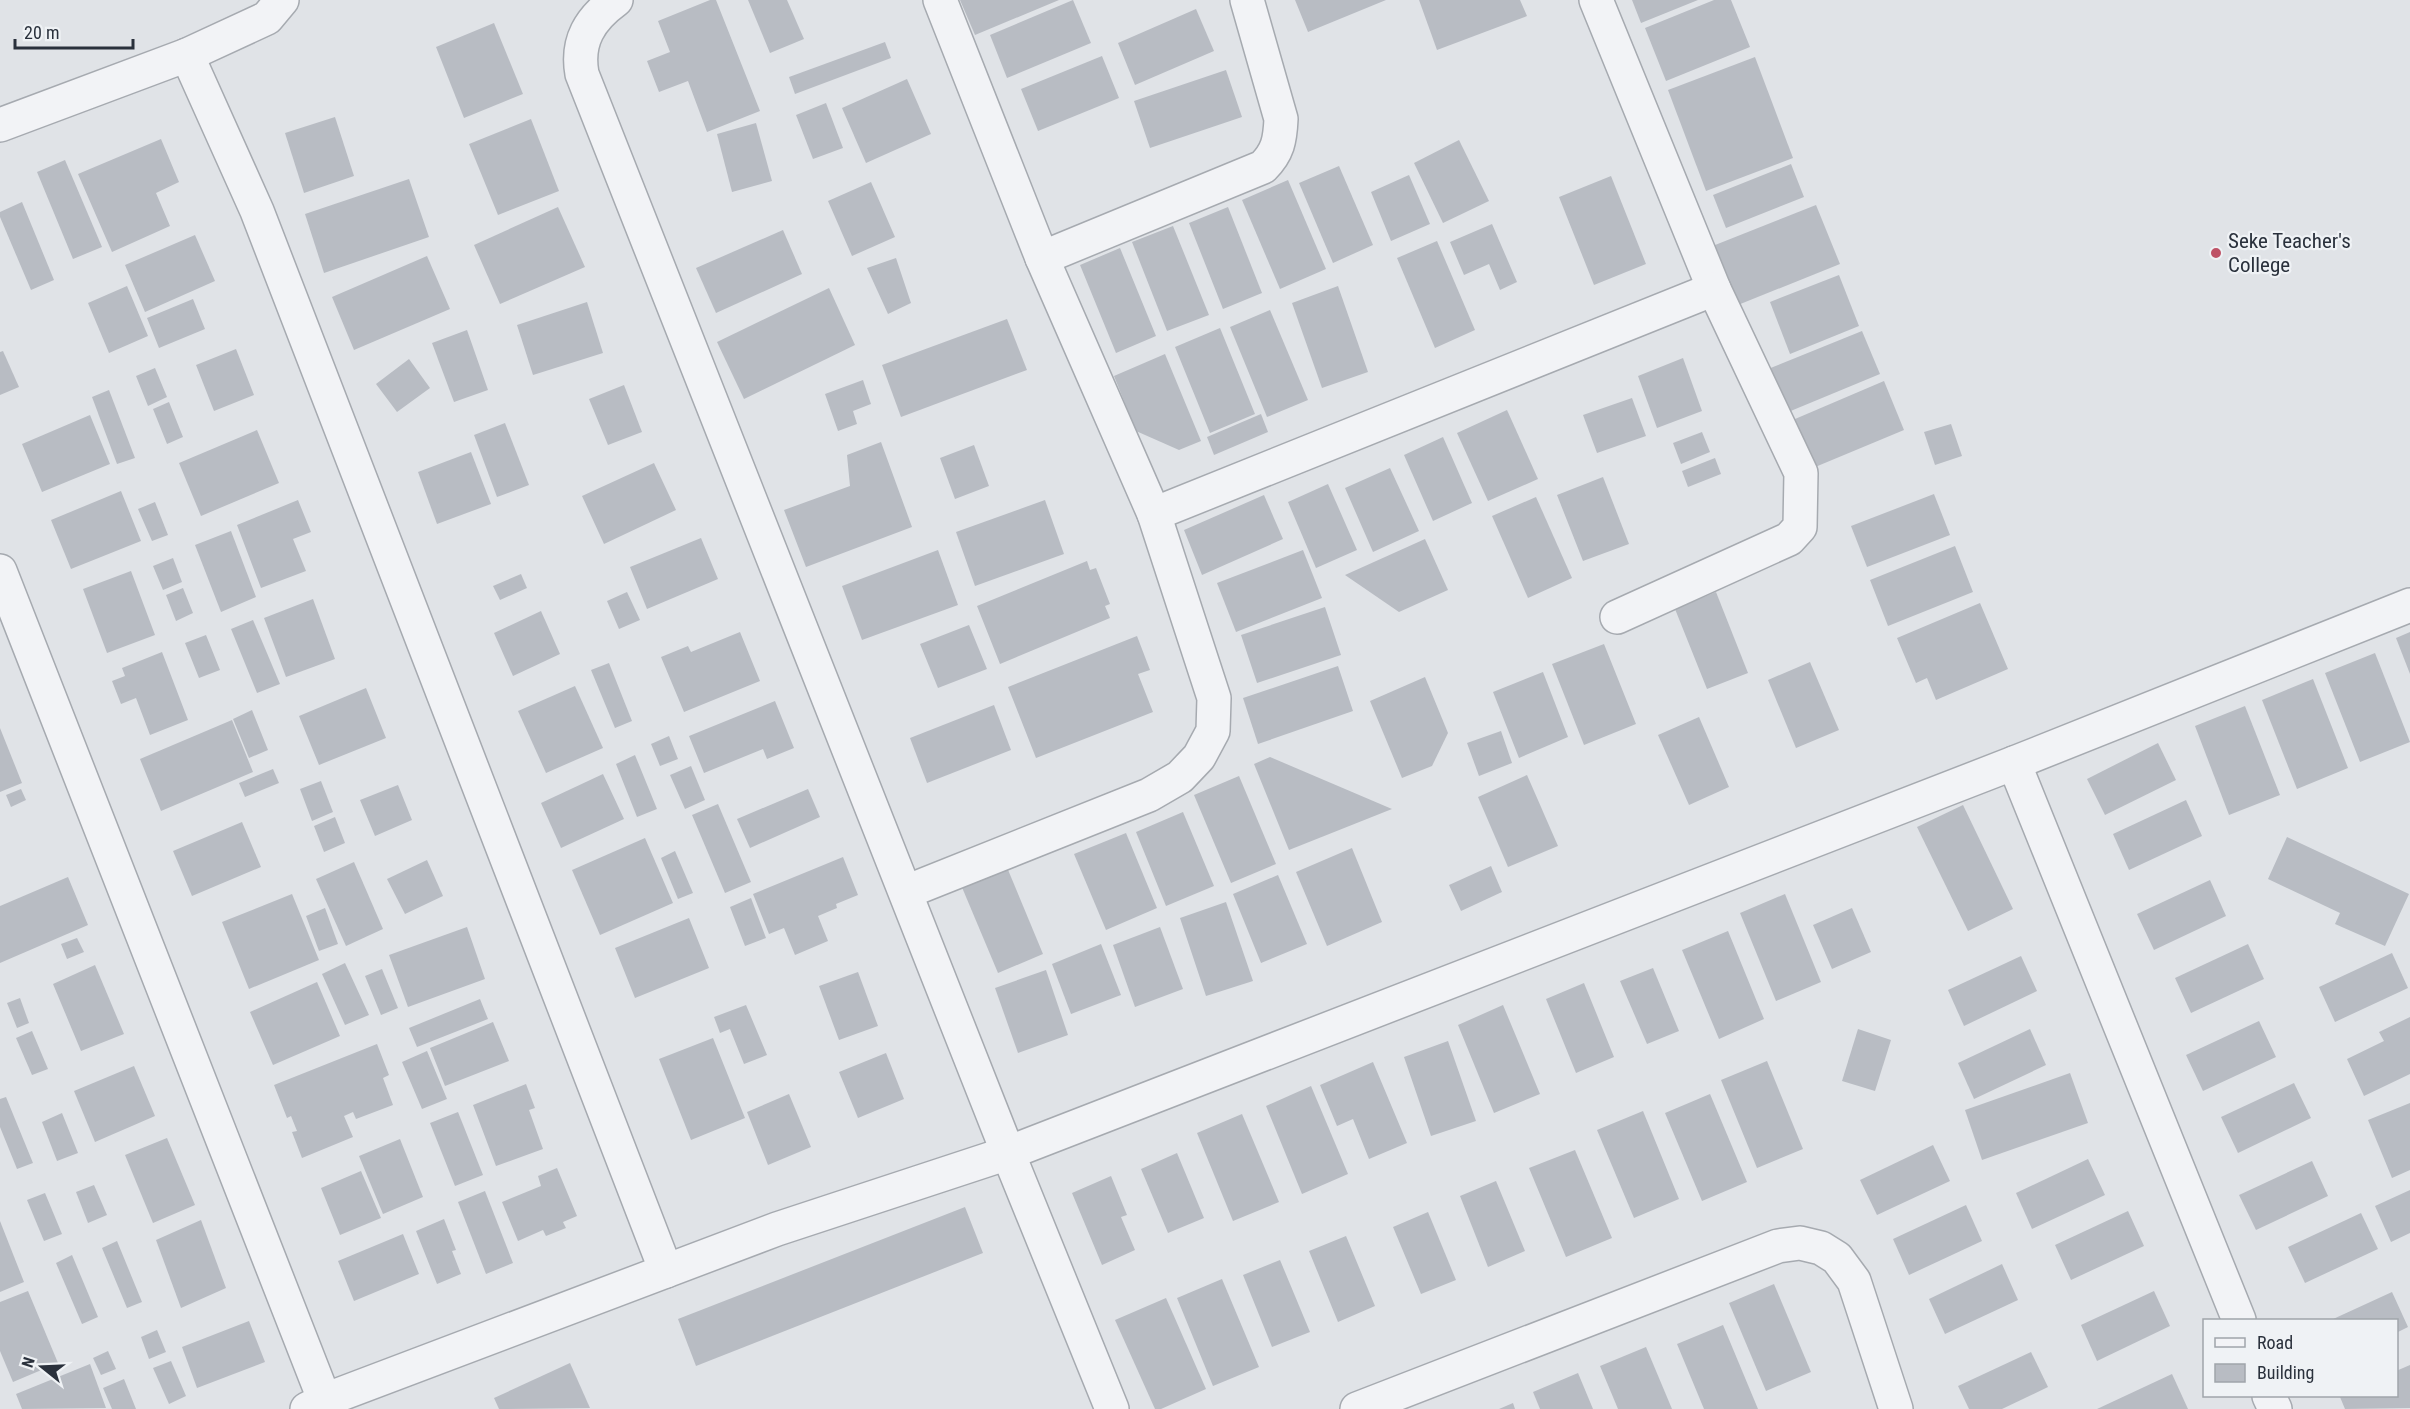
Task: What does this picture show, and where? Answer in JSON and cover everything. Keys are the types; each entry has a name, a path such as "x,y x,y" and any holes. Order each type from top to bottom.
{"street":[{"path":"0,125 187,55 267,18 282,0"},
{"path":"616,0 594,17 583,38 579,57 582,74 1008,1153 1112,1409"},
{"path":"906,892 1149,795 1180,777 1200,757 1213,731 1214,698 1154,514 1042,258 940,0"},
{"path":"1042,258 1263,166 1275,154 1280,140 1281,119 1247,0"},
{"path":"1596,0 1714,289 1801,472 1800,527 1789,539 1617,617"},
{"path":"187,55 256,211 666,1271"},
{"path":"1154,514 1714,289"},
{"path":"0,571 320,1406 777,1229 1008,1153 2014,763 2410,605"},
{"path":"2014,763 2239,1319"},
{"path":"1358,1409 1778,1246 1800,1243 1821,1248 1837,1258 1854,1281 1896,1409"}],"building":[{"path":"710,0 716,0 760,111 707,132 688,81 659,92 647,61 670,52 658,21"},
{"path":"748,0 787,0 804,39 770,53"},
{"path":"960,0 1059,0 975,35"},
{"path":"1073,0 1091,43 1007,78 990,35"},
{"path":"1295,0 1386,0 1308,32"},
{"path":"1419,0 1520,0 1527,16 1437,50"},
{"path":"1632,0 1698,0 1641,23"},
{"path":"1714,0 1731,0 1750,47 1666,81 1645,28"},
{"path":"1196,9 1214,51 1135,85 1118,43"},
{"path":"494,23 523,94 464,118 436,47"},
{"path":"885,42 891,58 795,94 789,77"},
{"path":"1102,56 1119,98 1038,131 1021,89"},
{"path":"1755,57 1793,158 1706,191 1668,90"},
{"path":"1226,70 1242,117 1150,148 1134,101"},
{"path":"907,79 931,134 866,163 842,108"},
{"path":"826,103 843,148 813,159 796,115"},
{"path":"335,117 354,176 304,193 285,133"},
{"path":"531,119 559,191 498,215 469,144"},
{"path":"756,123 772,181 732,192 717,134"},
{"path":"161,139 179,182 156,193 170,226 112,252 78,174"},
{"path":"1459,140 1489,201 1443,223 1414,163"},
{"path":"65,160 102,247 73,259 37,172"},
{"path":"1791,164 1804,197 1726,228 1713,195"},
{"path":"1339,166 1373,245 1333,263 1299,183"},
{"path":"1409,175 1430,224 1391,241 1371,192"},
{"path":"1611,176 1646,264 1594,285 1559,197"},
{"path":"409,179 429,237 324,273 305,214"},
{"path":"1288,180 1326,269 1280,289 1242,200"},
{"path":"871,182 895,237 852,256 828,201"},
{"path":"22,202 54,280 31,290 0,217 0,212"},
{"path":"1816,205 1840,264 1728,309 1705,249"},
{"path":"558,207 585,267 500,304 474,245"},
{"path":"1228,207 1262,293 1223,309 1189,223"},
{"path":"1492,224 1517,282 1500,290 1489,264 1464,275 1450,242"},
{"path":"1173,226 1209,315 1167,331 1132,242"},
{"path":"783,230 802,274 716,313 696,268"},
{"path":"195,235 215,281 145,312 125,265"},
{"path":"1437,241 1475,330 1435,348 1397,258"},
{"path":"1120,248 1156,336 1116,353 1080,265"},
{"path":"427,256 450,309 354,350 332,297"},
{"path":"896,258 911,303 888,314 867,268"},
{"path":"1839,275 1859,326 1790,354 1770,302"},
{"path":"127,286 148,336 109,353 88,303"},
{"path":"1338,286 1368,372 1322,388 1292,303"},
{"path":"829,288 855,345 744,399 717,342"},
{"path":"193,299 205,329 159,348 147,318"},
{"path":"587,302 603,353 533,375 517,325"},
{"path":"1270,310 1308,400 1267,417 1230,327"},
{"path":"1007,319 1027,370 901,417 882,365"},
{"path":"1220,328 1255,414 1210,433 1175,347"},
{"path":"467,330 488,390 454,402 432,343"},
{"path":"1862,331 1880,374 1781,415 1763,371"},
{"path":"236,349 254,395 214,411 196,365"},
{"path":"3,351 19,387 0,395 0,352"},
{"path":"1165,354 1201,441 1179,450 1136,431 1114,376"},
{"path":"1683,358 1702,411 1657,428 1638,376"},
{"path":"409,359 430,388 397,412 376,384"},
{"path":"155,368 167,397 148,406 136,376"},
{"path":"863,380 871,404 853,411 857,424 838,431 825,394"},
{"path":"1884,381 1904,430 1808,470 1788,422"},
{"path":"624,385 642,432 608,445 589,399"},
{"path":"109,390 135,458 117,464 92,397"},
{"path":"1632,398 1646,436 1597,453 1583,415"},
{"path":"169,402 183,437 167,444 153,409"},
{"path":"1507,410 1538,479 1488,501 1457,433"},
{"path":"1261,414 1268,432 1214,455 1207,437"},
{"path":"90,415 110,464 42,492 22,444"},
{"path":"505,423 529,485 497,497 474,435"},
{"path":"1951,424 1962,456 1935,465 1924,432"},
{"path":"257,430 279,483 201,516 179,463"},
{"path":"1702,432 1710,452 1681,464 1673,443"},
{"path":"1443,437 1472,503 1433,521 1404,455"},
{"path":"881,442 912,527 806,567 784,510 850,486 847,455"},
{"path":"974,445 989,486 955,499 940,458"},
{"path":"471,452 491,504 437,524 418,472"},
{"path":"1715,458 1721,474 1688,487 1682,471"},
{"path":"654,463 676,510 604,544 582,496"},
{"path":"1390,468 1419,531 1373,552 1345,488"},
{"path":"1603,477 1629,544 1583,561 1557,495"},
{"path":"1328,484 1357,550 1316,568 1288,502"},
{"path":"121,491 141,541 71,569 51,520"},
{"path":"1934,494 1950,535 1867,567 1851,526"},
{"path":"1264,495 1283,539 1202,575 1184,530"},
{"path":"1536,497 1572,578 1528,598 1492,516"},
{"path":"298,500 311,532 293,539 306,571 261,588 237,525"},
{"path":"1045,500 1064,554 975,586 956,532"},
{"path":"155,502 168,535 152,541 138,509"},
{"path":"231,531 256,597 221,612 195,545"},
{"path":"701,538 718,579 647,609 630,567"},
{"path":"1425,539 1448,590 1399,612 1345,575"},
{"path":"1955,546 1973,592 1888,626 1870,580"},
{"path":"938,550 958,605 862,640 842,586"},
{"path":"1303,550 1322,598 1236,632 1217,583"},
{"path":"173,558 182,582 163,590 153,566"},
{"path":"1087,561 1090,570 1096,568 1110,604 1105,606 1110,618 1000,664 977,606"},
{"path":"131,571 155,635 107,653 83,589"},
{"path":"521,574 527,588 500,600 493,586"},
{"path":"183,588 193,613 176,621 166,595"},
{"path":"627,592 640,620 619,629 607,601"},
{"path":"1716,592 1748,673 1707,689 1675,609"},
{"path":"313,599 335,659 286,677 264,618"},
{"path":"1980,603 2008,669 1936,700 1927,678 1916,683 1897,638"},
{"path":"1325,607 1341,655 1257,683 1241,635"},
{"path":"541,611 560,654 513,676 494,633"},
{"path":"253,620 280,684 257,693 231,629"},
{"path":"969,625 987,669 938,688 920,644"},
{"path":"740,632 760,681 684,712 661,657 688,646 691,652"},
{"path":"2410,632 2410,674 2396,638"},
{"path":"206,635 220,670 199,678 185,643"},
{"path":"1137,636 1150,670 1138,674 1153,712 1036,758 1008,687"},
{"path":"1604,644 1636,724 1584,745 1552,664"},
{"path":"162,652 188,720 150,735 136,698 121,704 112,681 125,676 122,668"},
{"path":"2375,653 2410,742 2360,762 2325,673"},
{"path":"1810,662 1839,730 1796,748 1768,680"},
{"path":"609,663 632,721 615,728 591,670"},
{"path":"1338,666 1353,711 1258,744 1243,698"},
{"path":"1543,672 1568,737 1519,758 1493,692"},
{"path":"1425,677 1448,733 1432,766 1402,778 1370,701"},
{"path":"2313,679 2348,768 2297,789 2262,700"},
{"path":"575,686 603,748 546,773 518,711"},
{"path":"366,688 386,738 319,765 299,716"},
{"path":"775,701 794,748 767,759 763,749 704,773 689,736"},
{"path":"994,705 1011,750 927,783 910,738"},
{"path":"2245,706 2280,795 2229,815 2195,726"},
{"path":"252,710 268,750 249,758 233,719"},
{"path":"1699,717 1729,787 1689,805 1658,735"},
{"path":"232,720 253,772 161,811 140,759"},
{"path":"0,728 22,783 0,792"},
{"path":"1501,731 1512,763 1479,776 1467,743"},
{"path":"669,736 678,759 660,766 651,744"},
{"path":"2158,743 2176,780 2105,815 2087,779"},
{"path":"635,755 657,809 637,817 616,764"},
{"path":"1270,757 1392,809 1289,850 1254,764"},
{"path":"691,766 705,800 685,809 670,775"},
{"path":"273,769 279,783 245,797 239,783"},
{"path":"603,774 624,819 561,848 541,803"},
{"path":"1527,775 1558,846 1508,867 1478,797"},
{"path":"1239,776 1276,864 1231,883 1194,795"},
{"path":"321,781 333,812 312,821 300,789"},
{"path":"398,785 412,820 375,836 360,800"},
{"path":"21,789 26,800 11,807 6,795"},
{"path":"808,789 820,817 750,848 737,819"},
{"path":"2186,800 2202,836 2129,870 2113,834"},
{"path":"718,804 751,882 725,893 692,815"},
{"path":"1963,805 2013,909 1968,931 1917,827"},
{"path":"1183,812 1214,886 1166,906 1136,832"},
{"path":"335,817 345,843 324,852 314,826"},
{"path":"242,822 261,867 192,896 173,851"},
{"path":"1126,833 1157,908 1106,930 1074,854"},
{"path":"2287,837 2409,894 2385,946 2335,924 2340,913 2268,879"},
{"path":"645,838 673,903 600,935 572,870"},
{"path":"1352,848 1382,922 1327,946 1296,872"},
{"path":"675,851 693,893 678,899 661,858"},
{"path":"843,857 858,895 836,904 837,908 818,916 828,941 795,955 784,928 769,934 753,894"},
{"path":"427,860 443,896 405,914 387,879"},
{"path":"354,862 383,929 346,946 316,879"},
{"path":"1006,865 1043,954 998,973 961,885"},
{"path":"1491,866 1502,892 1461,911 1449,885"},
{"path":"1278,875 1307,944 1261,963 1233,894"},
{"path":"68,877 88,925 0,963 0,906"},
{"path":"2210,880 2226,916 2154,950 2137,914"},
{"path":"292,894 319,960 249,989 222,922"},
{"path":"1785,894 1821,982 1776,1001 1740,913"},
{"path":"751,898 766,938 745,946 730,907"},
{"path":"1226,902 1253,981 1206,996 1180,918"},
{"path":"325,908 338,944 319,951 306,916"},
{"path":"1852,908 1871,952 1832,969 1813,925"},
{"path":"689,918 709,968 635,998 615,948"},
{"path":"467,927 485,979 408,1007 389,955"},
{"path":"1160,927 1183,989 1135,1007 1113,945"},
{"path":"1728,931 1764,1019 1719,1039 1682,950"},
{"path":"77,938 84,952 67,959 61,944"},
{"path":"1101,944 1121,995 1071,1014 1052,964"},
{"path":"2248,944 2264,979 2191,1013 2175,978"},
{"path":"2392,953 2408,988 2335,1022 2319,987"},
{"path":"2021,956 2037,991 1964,1026 1948,990"},
{"path":"345,963 369,1015 345,1025 322,974"},
{"path":"95,965 124,1034 81,1051 53,984"},
{"path":"1653,968 1679,1031 1647,1044 1620,981"},
{"path":"382,969 398,1008 381,1015 365,976"},
{"path":"1046,970 1068,1035 1018,1053 995,988"},
{"path":"858,972 878,1026 839,1040 819,986"},
{"path":"317,982 340,1036 273,1065 250,1012"},
{"path":"1584,983 1614,1057 1576,1073 1546,999"},
{"path":"20,998 29,1023 17,1028 7,1003"},
{"path":"480,999 488,1019 417,1047 409,1028"},
{"path":"746,1005 767,1055 744,1064 730,1029 720,1033 714,1017"},
{"path":"1503,1005 1540,1094 1494,1113 1458,1025"},
{"path":"2410,1017 2410,1074 2364,1096 2347,1059 2384,1041 2379,1032"},
{"path":"2259,1021 2276,1057 2203,1091 2186,1055"},
{"path":"493,1022 509,1061 445,1086 430,1048"},
{"path":"1858,1029 1891,1040 1875,1091 1842,1081"},
{"path":"2030,1029 2046,1065 1974,1099 1958,1063"},
{"path":"32,1031 48,1069 32,1075 16,1038"},
{"path":"713,1038 745,1118 691,1140 659,1059"},
{"path":"1448,1041 1476,1121 1431,1136 1404,1057"},
{"path":"377,1044 389,1075 383,1078 393,1105 356,1119 353,1112 344,1116 353,1137 302,1158 292,1132 297,1131 291,1116 287,1118 274,1085"},
{"path":"427,1051 447,1099 422,1109 402,1062"},
{"path":"886,1053 904,1099 858,1118 839,1072"},
{"path":"1767,1061 1803,1149 1757,1168 1721,1080"},
{"path":"1373,1062 1407,1143 1369,1159 1353,1119 1337,1126 1320,1085"},
{"path":"134,1066 155,1116 95,1142 74,1091"},
{"path":"2070,1073 2088,1123 1982,1160 1965,1110"},
{"path":"2294,1083 2311,1118 2238,1153 2221,1117"},
{"path":"526,1084 535,1108 529,1110 543,1149 496,1166 473,1105"},
{"path":"1311,1086 1348,1174 1302,1194 1266,1106"},
{"path":"789,1094 811,1147 768,1165 747,1112"},
{"path":"1710,1094 1747,1182 1702,1201 1665,1113"},
{"path":"6,1097 33,1163 17,1169 0,1127 0,1099"},
{"path":"2410,1103 2410,1170 2392,1178 2368,1120"},
{"path":"1643,1111 1679,1199 1634,1218 1597,1130"},
{"path":"458,1112 483,1175 455,1186 430,1123"},
{"path":"62,1113 78,1153 57,1161 42,1122"},
{"path":"1242,1114 1279,1202 1233,1221 1197,1133"},
{"path":"167,1138 195,1205 153,1223 125,1155"},
{"path":"400,1139 423,1197 383,1214 359,1156"},
{"path":"1933,1145 1950,1181 1877,1215 1860,1180"},
{"path":"1575,1150 1612,1238 1566,1257 1529,1168"},
{"path":"1177,1153 1204,1218 1168,1233 1141,1169"},
{"path":"2088,1159 2105,1195 2032,1229 2016,1193"},
{"path":"2312,1161 2328,1196 2256,1230 2239,1195"},
{"path":"557,1168 577,1216 563,1222 566,1228 546,1236 543,1230 518,1241 502,1202 541,1186 538,1176"},
{"path":"361,1171 381,1218 340,1235 321,1188"},
{"path":"1111,1176 1127,1215 1121,1217 1135,1250 1102,1265 1072,1193"},
{"path":"1496,1181 1525,1251 1488,1267 1460,1196"},
{"path":"94,1185 107,1215 88,1223 76,1192"},
{"path":"2410,1190 2410,1233 2391,1242 2375,1206"},
{"path":"485,1191 513,1263 486,1274 458,1202"},
{"path":"45,1193 62,1234 44,1241 27,1200"},
{"path":"1966,1205 1982,1241 1909,1275 1893,1239"},
{"path":"965,1207 983,1253 696,1366 678,1319"},
{"path":"2128,1211 2144,1246 2071,1280 2055,1245"},
{"path":"1428,1212 1456,1280 1421,1294 1393,1227"},
{"path":"2361,1213 2378,1249 2305,1283 2288,1247"},
{"path":"444,1219 456,1250 452,1251 461,1274 437,1284 416,1231"},
{"path":"201,1220 226,1288 181,1308 156,1240"},
{"path":"0,1221 24,1282 0,1292"},
{"path":"403,1234 419,1274 354,1301 338,1261"},
{"path":"1346,1236 1375,1306 1338,1322 1309,1251"},
{"path":"117,1241 142,1302 127,1308 102,1248"},
{"path":"72,1255 98,1317 82,1324 56,1263"},
{"path":"1280,1260 1310,1332 1272,1347 1243,1275"},
{"path":"2002,1264 2018,1300 1945,1334 1929,1299"},
{"path":"1222,1279 1259,1367 1213,1386 1177,1298"},
{"path":"1774,1284 1811,1372 1766,1391 1729,1303"},
{"path":"28,1291 58,1363 13,1382 0,1351 0,1302"},
{"path":"2154,1291 2170,1326 2097,1361 2081,1325"},
{"path":"2392,1292 2408,1327 2398,1332 2398,1319 2333,1319"},
{"path":"1166,1298 1206,1389 1161,1409 1155,1409 1115,1320"},
{"path":"249,1321 265,1362 197,1388 182,1347"},
{"path":"1723,1325 1758,1409 1704,1409 1677,1344"},
{"path":"157,1330 166,1352 149,1359 141,1337"},
{"path":"1646,1347 1672,1409 1618,1409 1600,1366"},
{"path":"108,1351 116,1369 101,1375 93,1358"},
{"path":"2031,1352 2048,1387 2002,1409 1969,1409 1958,1386"},
{"path":"171,1361 186,1396 169,1404 153,1368"},
{"path":"570,1363 590,1408 499,1409 494,1398"},
{"path":"90,1364 106,1408 22,1409 16,1394"},
{"path":"2410,1365 2410,1408 2345,1409 2340,1397 2398,1397 2398,1370"},
{"path":"1578,1373 1593,1409 1540,1409 1533,1392"},
{"path":"2172,1374 2188,1409 2097,1409"},
{"path":"124,1379 136,1409 112,1409 103,1388"},
{"path":"1513,1403 1515,1409 1499,1409"}],"place":[{"name":"Seke Teacher's College","path":"2216,253"}]}
